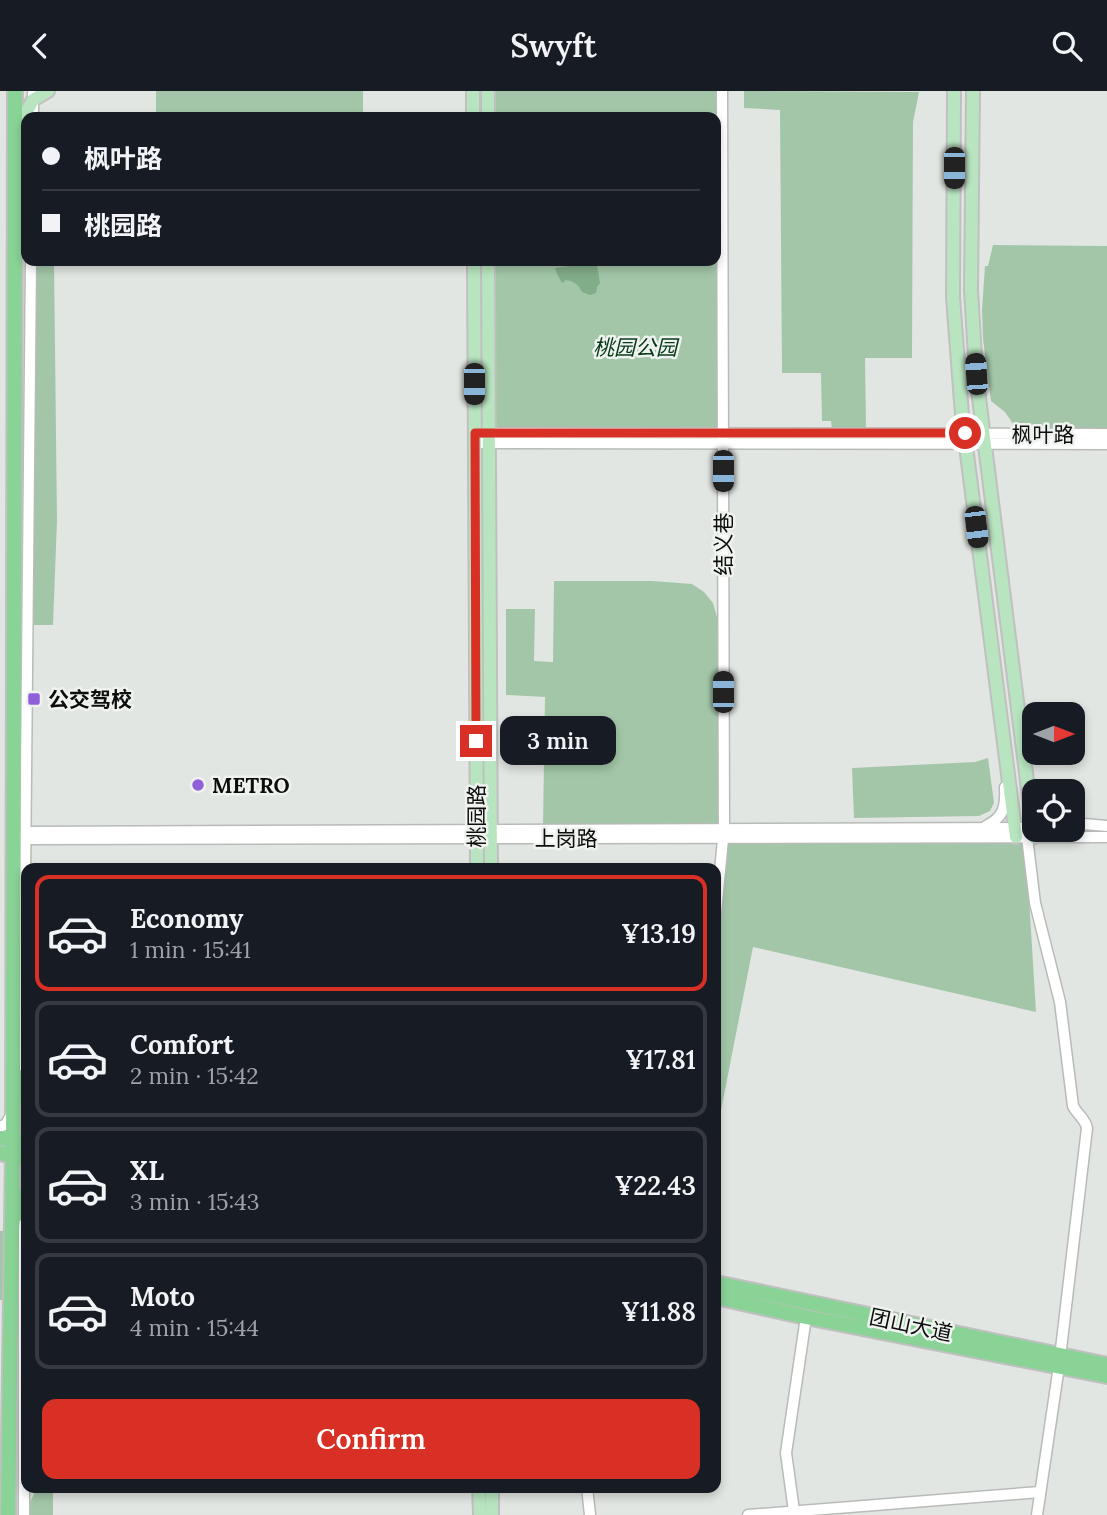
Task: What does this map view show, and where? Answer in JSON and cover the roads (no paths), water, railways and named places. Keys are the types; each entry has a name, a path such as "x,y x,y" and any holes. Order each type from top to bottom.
{"highway":[{"path":"8,1515 13,1148 15,91"},
{"path":"13,1055 21,1083"},
{"path":"12,1227 21,1202"},
{"name":"团山大道","path":"721,1284 1060,1361 1107,1376"},
{"name":"团山大道","path":"721,1298 806,1317 1060,1361 1107,1365"}],"main road":[{"path":"25,112 33,95 48,91"},
{"path":"488,97 494,91"},
{"path":"954,91 953,297 965,439 1005,748 1022,813"},
{"path":"973,91 971,290 976,374 1022,741"},
{"path":"471,94 473,112"},
{"path":"15,132 21,120"},
{"name":"桃园路","path":"474,266 477,862"},
{"name":"桃园路","path":"488,266 491,863"},
{"path":"480,1493 480,1515"},
{"path":"492,1493 492,1515"}],"street":[{"name":"结义巷","path":"720,863 723,833 722,91"},
{"path":"26,863 32,266"},
{"name":"枫叶路","path":"475,438 985,439 1107,434"},
{"name":"枫叶路","path":"985,439 1107,444"},
{"path":"983,828 998,820 1003,810 1005,748"},
{"path":"476,814 460,834 477,862"},
{"path":"491,815 506,834 491,853"},
{"path":"1085,826 1107,827"},
{"name":"上岗路","path":"723,833 983,828 1022,832"},
{"name":"上岗路","path":"26,835 1022,832"},
{"name":"上岗路","path":"1085,836 1107,837"},
{"path":"1028,842 1035,903 1060,1002 1073,1106 1087,1128 1060,1361 1037,1515"},
{"path":"0,1127 6,1124 21,1103"},
{"path":"794,1511 786,1453 806,1317"},
{"path":"748,1515 1040,1492"},
{"path":"24,1493 24,1515"},
{"path":"588,1493 590,1515"}],"place":[{"name":"公交驾校","path":"34,699"},
{"name":"METRO","path":"198,785"}],"park label":[{"name":"桃园公园","path":"635,347"}]}
